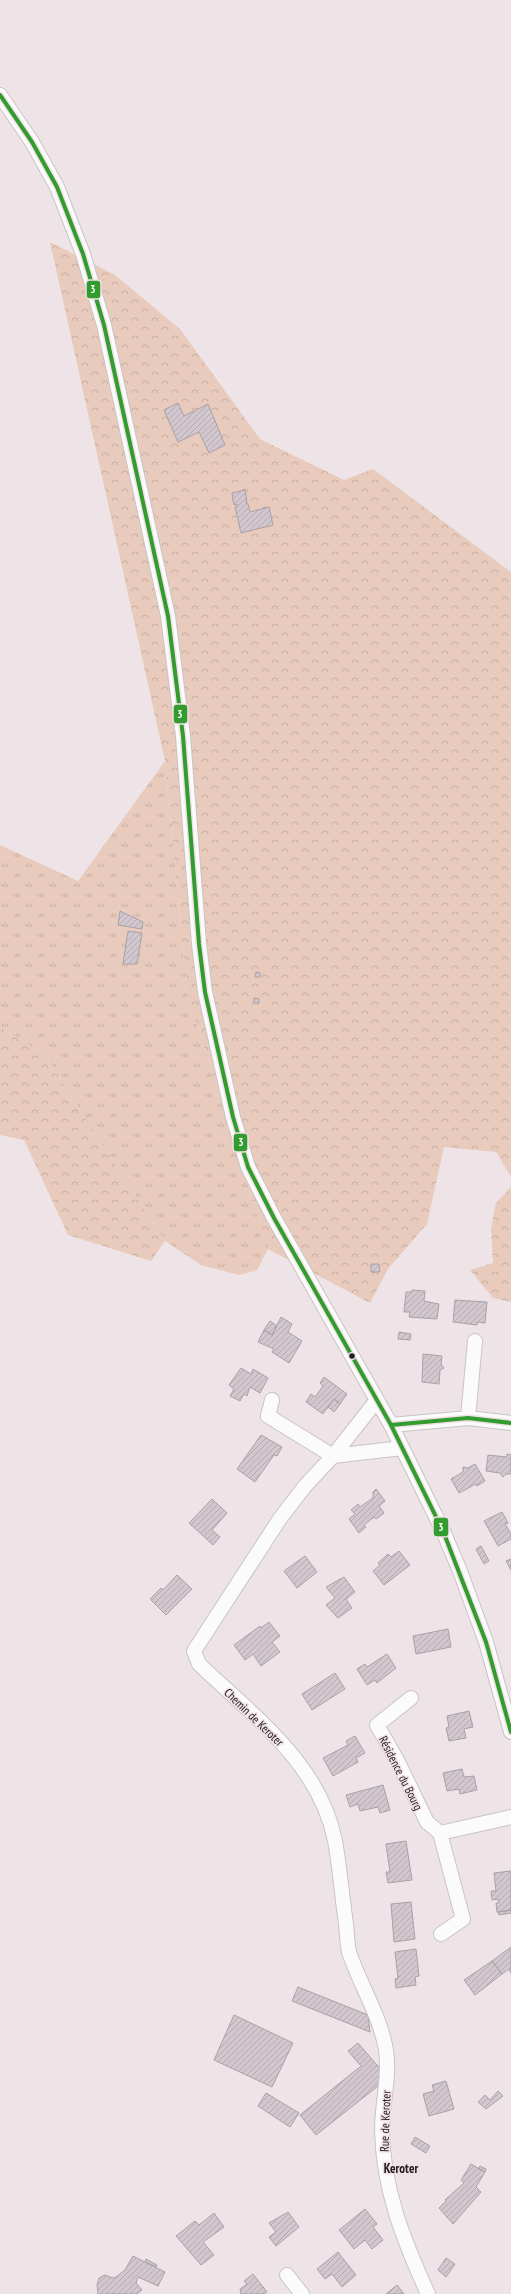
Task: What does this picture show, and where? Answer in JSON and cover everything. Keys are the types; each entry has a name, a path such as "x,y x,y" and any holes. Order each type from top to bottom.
{"street":[{"path":"0,94 32,142 57,187 84,254 104,325 168,616 183,736 199,944 204,985 233,1117 246,1160 274,1218 391,1425 460,1571 488,1648 511,1732"},
{"path":"468,1418 475,1341"},
{"path":"272,1400 268,1416 333,1456 402,1448"},
{"name":"Chemin de Keroter","path":"376,2014 349,1951 335,1840 327,1812 317,1790 305,1769 290,1752 199,1664 194,1651 279,1520 305,1486 333,1456 377,1400"},
{"path":"391,1425 468,1418 511,1422"},
{"name":"Résidence du Bourg","path":"411,1698 377,1725 398,1762 426,1822 440,1833"},
{"path":"441,1934 463,1919 440,1833 511,1817"},
{"name":"Rue de Keroter","path":"376,2014 386,2051 386,2086 382,2129 384,2161 390,2195 403,2236 428,2294"},
{"path":"286,2274 302,2294"}],"green space":[{"path":"50,242 115,275 180,329 260,439 344,480 373,469 511,572 511,1177 496,1152 444,1147 427,1224 388,1269 370,1303 268,1249 187,993 165,761"},
{"path":"165,761 187,993 268,1249 257,1270 239,1275 201,1265 165,1241 44,1054 0,1027 0,845 78,881"},
{"path":"0,1027 44,1054 165,1241 151,1261 68,1235 24,1140 0,1135"},
{"path":"511,1187 511,1302 493,1298 470,1270 493,1263 491,1229 496,1203"}],"building":[{"path":"178,403 184,416 208,404 225,445 209,453 199,432 178,442 164,410"},
{"path":"245,490 247,502 245,502 248,504 250,512 269,507 273,525 241,533 235,507 237,507 237,504 234,505 232,493"},
{"path":"120,911 143,922 142,929 118,925"},
{"path":"128,931 142,933 137,964 123,964"},
{"path":"256,972 260,973 260,977 255,977"},
{"path":"254,998 259,999 259,1003 254,1003"},
{"path":"371,1264 379,1264 380,1272 371,1272"},
{"path":"412,1290 425,1291 424,1301 439,1304 437,1319 409,1317 410,1312 404,1312 406,1292 412,1292"},
{"path":"455,1300 487,1302 485,1323 477,1322 477,1325 453,1322"},
{"path":"281,1317 292,1324 288,1332 302,1341 289,1363 272,1352 274,1349 258,1342 264,1330 272,1335"},
{"path":"270,1321 277,1326 272,1335 264,1330"},
{"path":"399,1332 411,1334 410,1340 398,1339"},
{"path":"423,1354 442,1356 441,1364 444,1368 440,1370 439,1384 422,1382"},
{"path":"241,1368 251,1374 253,1369 268,1378 260,1393 250,1387 247,1396 244,1394 240,1401 230,1396 234,1389 229,1385"},
{"path":"324,1377 347,1394 340,1404 334,1399 323,1414 306,1402 311,1394 315,1397 323,1386 320,1383"},
{"path":"334,1399 340,1404 334,1412 328,1407"},
{"path":"261,1435 282,1447 277,1456 274,1455 255,1482 237,1469"},
{"path":"507,1454 511,1455 511,1474 506,1474 503,1477 500,1473 486,1471 488,1455 507,1457"},
{"path":"475,1464 485,1481 459,1493 451,1479 463,1472 463,1467 468,1468"},
{"path":"376,1489 385,1501 379,1506 384,1513 376,1519 374,1517 364,1525 366,1527 359,1533 349,1519 355,1514 351,1510 358,1504 360,1507 373,1498 373,1492"},
{"path":"212,1499 227,1513 212,1530 220,1537 213,1545 189,1523"},
{"path":"502,1512 508,1523 505,1524 511,1534 511,1539 498,1546 484,1521"},
{"path":"481,1546 489,1561 484,1564 476,1549"},
{"path":"399,1551 410,1565 384,1585 373,1571 380,1565 378,1563 388,1554 391,1557"},
{"path":"305,1556 317,1572 297,1588 284,1571"},
{"path":"511,1559 511,1570 506,1561"},
{"path":"177,1575 192,1589 166,1615 150,1599 161,1588 163,1590"},
{"path":"344,1577 355,1592 346,1599 352,1608 338,1618 326,1605 335,1598 326,1587"},
{"path":"269,1622 280,1636 272,1642 280,1652 261,1666 253,1654 245,1660 234,1645 260,1626 261,1628"},
{"path":"448,1629 451,1647 416,1654 413,1636"},
{"path":"387,1654 396,1668 377,1683 375,1680 367,1685 357,1669 365,1664 367,1667"},
{"path":"335,1673 345,1689 312,1710 302,1694"},
{"path":"469,1711 473,1727 464,1729 466,1738 449,1741 446,1728 449,1727 447,1716"},
{"path":"355,1736 365,1753 356,1758 358,1762 333,1776 323,1758 348,1745 346,1741"},
{"path":"462,1769 464,1777 474,1776 477,1790 460,1794 459,1789 447,1791 443,1773"},
{"path":"383,1785 390,1810 380,1813 378,1807 360,1811 358,1804 350,1807 346,1795"},
{"path":"406,1841 412,1880 388,1883 386,1872 390,1872 386,1844"},
{"path":"511,1871 511,1910 497,1912 496,1903 499,1903 498,1899 492,1900 491,1891 496,1891 494,1873"},
{"path":"411,1902 415,1939 394,1942 391,1904"},
{"path":"511,1910 511,1913 499,1915 498,1912"},
{"path":"511,1947 511,1973 509,1969 502,1974 492,1961"},
{"path":"416,1949 419,1976 415,1977 416,1985 396,1988 395,1979 398,1978 395,1952"},
{"path":"492,1961 502,1974 475,1995 464,1980"},
{"path":"298,1987 368,2015 370,2032 292,2001"},
{"path":"234,2015 293,2043 272,2087 214,2060"},
{"path":"358,2043 382,2071 378,2086 316,2135 300,2115 361,2066 348,2051"},
{"path":"446,2081 454,2109 429,2116 423,2094 434,2091 432,2085"},
{"path":"498,2091 503,2096 486,2109 478,2102 485,2095 490,2100"},
{"path":"266,2093 299,2113 290,2127 258,2106"},
{"path":"415,2137 430,2146 426,2153 411,2144"},
{"path":"471,2164 485,2172 476,2187 481,2192 453,2224 439,2208 446,2201 445,2200 464,2183 461,2180"},
{"path":"480,2166 486,2169 485,2172 479,2169"},
{"path":"365,2209 377,2224 373,2227 383,2240 372,2249 365,2240 354,2249 339,2230"},
{"path":"288,2212 299,2227 276,2246 269,2237 276,2232 269,2223"},
{"path":"214,2213 224,2227 203,2242 214,2255 201,2265 176,2236 195,2221 199,2225"},
{"path":"338,2252 356,2275 342,2287 332,2274 325,2279 317,2269"},
{"path":"133,2256 165,2272 158,2286 138,2277 136,2283 142,2290 137,2294 98,2294 97,2285 99,2278 105,2275 113,2278 116,2277 125,2270"},
{"path":"446,2258 455,2264 446,2277 438,2270"},
{"path":"146,2259 157,2265 156,2267 145,2262"},
{"path":"253,2274 267,2292 264,2294 241,2294 240,2289 247,2284 244,2281"},
{"path":"397,2285 404,2294 386,2294"}],"transit line":[{"name":"3","path":"0,95 32,142 57,187 83,254 104,325 168,616 183,736 199,944 205,992 233,1117 248,1167 274,1218 391,1425 443,1531 486,1642 511,1732"},
{"name":"3","path":"391,1425 468,1418 511,1423"}],"district":[{"name":"Keroter","path":"401,2168"}]}
